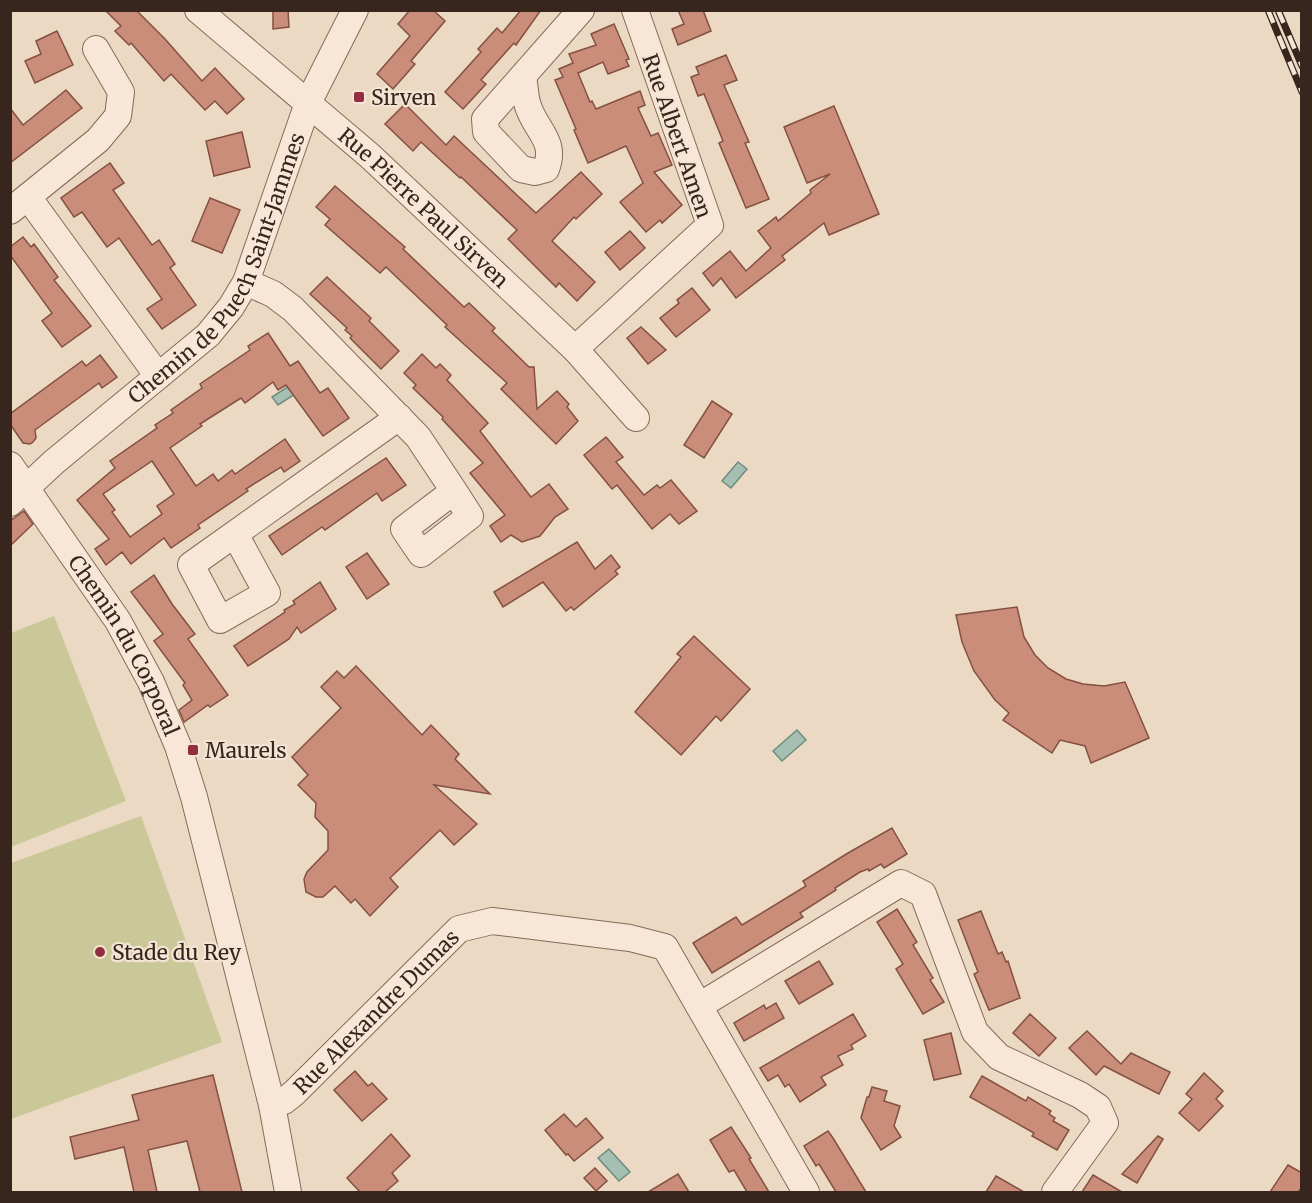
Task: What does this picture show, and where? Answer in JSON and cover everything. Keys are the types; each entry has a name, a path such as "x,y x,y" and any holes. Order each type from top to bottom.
{"street":[{"name":"Rue Pierre Paul Sirven","path":"198,10 370,156 575,349 636,418"},
{"name":"Chemin de Puech Saint-Jammes","path":"19,495 54,462 208,335 231,307 246,282 308,103 355,10"},
{"path":"523,77 581,10"},
{"name":"Rue Albert Amen","path":"575,349 710,225 635,10"},
{"path":"96,49 121,92 118,116 98,140 19,204 158,376"},
{"path":"246,282 273,294 293,309 418,437 453,491"},
{"path":"235,534 399,417"},
{"name":"Chemin du Corporal","path":"10,465 19,495 118,621 166,714 194,797 272,1105 288,1192"},
{"path":"699,1006 901,884 923,894 975,1032 999,1057 1080,1095 1098,1107 1105,1123 1055,1192"},
{"name":"Rue Alexandre Dumas","path":"272,1105 284,1101 294,1093 459,929 492,921 630,938 665,947 806,1192"}],"shaded area":[{"path":"289,386 295,394 278,405 272,397"},
{"path":"738,462 747,469 731,488 722,481"},
{"path":"54,616 126,801 11,847 11,633"},
{"path":"797,730 806,740 782,761 773,751"},
{"name":"Stade du Rey","path":"141,816 222,1042 11,1119 11,863"},
{"path":"609,1149 630,1172 619,1181 598,1158"}],"building":[{"path":"105,10 136,10 202,81 215,68 244,99 227,114 215,101 205,110 171,74 164,81 131,43 129,45 115,31 121,26"},
{"path":"273,10 288,10 289,27 273,29"},
{"path":"410,10 433,10 445,21 411,61 415,64 393,89 377,74 410,36 398,24"},
{"path":"521,10 541,10 516,45 514,43 481,80 486,84 463,109 445,92 481,52 478,49 497,28 502,33"},
{"path":"678,10 703,10 711,31 678,45 672,29 684,24"},
{"path":"614,24 629,59 626,60 629,66 608,74 603,62 578,73 590,102 592,101 596,109 640,91 645,105 638,108 651,136 658,133 672,165 654,172 682,205 662,223 660,220 646,232 620,202 643,183 626,146 588,163 555,80 563,77 559,69 573,63 569,54 596,45 591,34"},
{"path":"57,31 73,65 35,83 25,61 41,54 36,41"},
{"path":"726,55 737,80 724,85 749,142 745,143 769,199 746,208 719,143 723,141 704,94 698,96 691,77 699,74 696,67"},
{"path":"66,90 82,108 10,163 10,108 23,125"},
{"path":"405,104 446,145 454,136 536,213 581,172 602,194 576,219 574,217 552,241 595,282 577,301 559,283 556,287 508,239 517,230 461,177 421,142 413,151 385,124"},
{"path":"834,106 879,214 829,235 824,223 782,256 785,260 736,298 721,278 713,286 703,273 730,251 746,271 771,248 758,231 776,217 778,221 830,174 807,183 784,127"},
{"path":"242,132 250,167 214,176 206,141"},
{"path":"110,163 124,183 113,190 152,245 159,240 175,264 170,268 196,305 162,329 147,309 162,299 119,238 107,247 82,212 74,217 61,198"},
{"path":"335,186 405,247 403,249 464,307 469,303 495,328 492,331 529,367 534,367 537,409 557,391 569,404 567,407 578,421 556,444 501,389 507,383 445,327 447,325 386,267 380,273 325,225 330,219 316,207"},
{"path":"210,198 240,210 222,253 192,241"},
{"path":"630,231 645,248 620,270 605,252"},
{"path":"23,237 31,247 34,244 58,277 54,280 91,326 62,347 42,321 52,313 10,255 10,247"},
{"path":"327,277 371,318 369,321 399,351 381,369 350,338 352,336 345,330 347,328 310,294"},
{"path":"692,288 710,310 676,337 660,318 679,303 677,300"},
{"path":"641,327 666,350 648,364 627,338"},
{"path":"268,333 290,366 298,361 320,393 328,388 349,418 323,436 286,385 278,390 273,382 245,403 241,398 200,424 202,426 170,448 196,486 213,474 218,481 232,470 235,474 285,439 300,461 284,472 281,467 246,489 248,491 198,525 200,528 171,548 164,538 131,564 122,552 106,565 95,549 109,539 77,500 115,468 110,461 157,428 155,425 173,413 171,410 202,388 200,384 250,350 248,346","holes":["152,461 174,494 157,506 162,514 130,537 112,512 115,510 103,494"]},
{"path":"422,354 436,368 440,364 451,375 447,380 488,423 480,431 531,497 549,484 568,509 555,517 540,536 522,542 511,535 501,542 490,526 505,515 470,473 483,463 442,419 443,417 413,388 416,385 404,373"},
{"path":"100,355 117,377 102,388 99,383 35,430 36,438 33,442 23,443 10,424 10,414 82,361 86,366"},
{"path":"712,401 732,414 704,458 684,445"},
{"path":"606,437 623,457 616,462 644,495 657,485 660,488 671,480 697,511 679,524 670,514 652,529 617,485 612,489 584,455"},
{"path":"386,458 406,485 382,501 377,493 325,530 322,527 282,555 269,536"},
{"path":"24,511 33,524 10,546 10,521"},
{"path":"577,542 595,569 611,555 620,567 615,571 618,574 574,610 571,607 566,611 543,582 503,607 494,592"},
{"path":"367,553 389,584 367,599 346,567"},
{"path":"154,575 195,634 188,639 228,695 210,707 208,705 184,722 179,710 192,700 183,685 185,683 154,641 163,634 131,592"},
{"path":"320,582 336,609 301,633 297,627 289,639 248,666 234,646 285,612 284,610 295,604 293,601"},
{"path":"1017,607 1024,637 1035,655 1048,668 1066,679 1083,684 1104,686 1125,682 1149,738 1091,763 1085,746 1060,740 1052,753 1003,720 1009,713 995,700 974,671 962,642 956,615"},
{"path":"694,636 750,689 721,721 716,716 681,755 635,712 681,657 677,654"},
{"path":"356,666 422,735 431,725 459,754 455,759 490,794 434,785 477,824 454,845 440,830 390,878 398,887 370,916 355,899 351,903 335,886 323,897 316,897 306,892 304,879 307,872 328,850 328,831 315,817 316,803 298,785 308,775 292,757 341,708 321,687 337,671 344,678"},
{"path":"892,828 907,854 884,868 881,864 869,871 868,869 860,872 800,913 803,917 712,973 693,943 736,917 742,925 806,886 803,881"},
{"path":"897,909 917,942 913,945 933,978 930,980 944,1002 923,1014 896,969 903,964 877,922"},
{"path":"981,911 998,954 1002,952 1006,962 1008,961 1020,998 989,1010 974,974 978,972 958,920"},
{"path":"819,961 833,984 799,1004 785,981"},
{"path":"776,1003 784,1018 744,1041 734,1023 764,1005 766,1009"},
{"path":"853,1014 866,1036 851,1045 853,1049 838,1056 843,1065 821,1077 826,1085 800,1102 789,1084 785,1087 778,1075 768,1081 760,1068"},
{"path":"1030,1014 1056,1038 1039,1056 1013,1033"},
{"path":"1087,1031 1121,1064 1131,1053 1170,1072 1159,1094 1104,1066 1096,1075 1069,1048"},
{"path":"951,1033 961,1074 934,1080 924,1040"},
{"path":"355,1071 368,1086 372,1083 387,1099 362,1121 334,1090"},
{"path":"1204,1073 1223,1091 1216,1099 1223,1106 1199,1131 1179,1113 1192,1099 1186,1094"},
{"path":"213,1075 242,1192 200,1192 187,1141 148,1150 157,1192 134,1192 124,1147 75,1159 70,1137 139,1120 132,1095"},
{"path":"982,1076 1026,1101 1028,1097 1051,1111 1049,1114 1055,1118 1053,1121 1069,1130 1057,1150 1032,1136 1034,1133 970,1097"},
{"path":"872,1087 887,1091 884,1101 900,1106 894,1126 901,1137 881,1150 861,1118"},
{"path":"564,1114 576,1127 586,1118 603,1138 574,1161 545,1130"},
{"path":"731,1127 769,1192 747,1192 734,1170 729,1172 710,1140"},
{"path":"828,1131 866,1192 836,1192 819,1164 816,1166 804,1146"},
{"path":"391,1134 410,1156 392,1173 398,1181 385,1192 360,1192 347,1178"},
{"path":"1158,1136 1163,1139 1137,1183 1122,1174"},
{"path":"1288,1165 1302,1173 1302,1187 1298,1192 1270,1192"},
{"path":"595,1168 607,1181 596,1191 584,1178"},
{"path":"678,1174 689,1192 648,1192"},
{"path":"1093,1175 1122,1192 1082,1192"},
{"path":"996,1176 1024,1192 986,1192"}],"railway":[{"path":"1268,10 1302,92"},
{"path":"1278,10 1302,66"}],"place":[{"name":"Sirven","path":"359,97"},
{"name":"Maurels","path":"193,750"},
{"name":"Stade du Rey","path":"100,952"}]}
